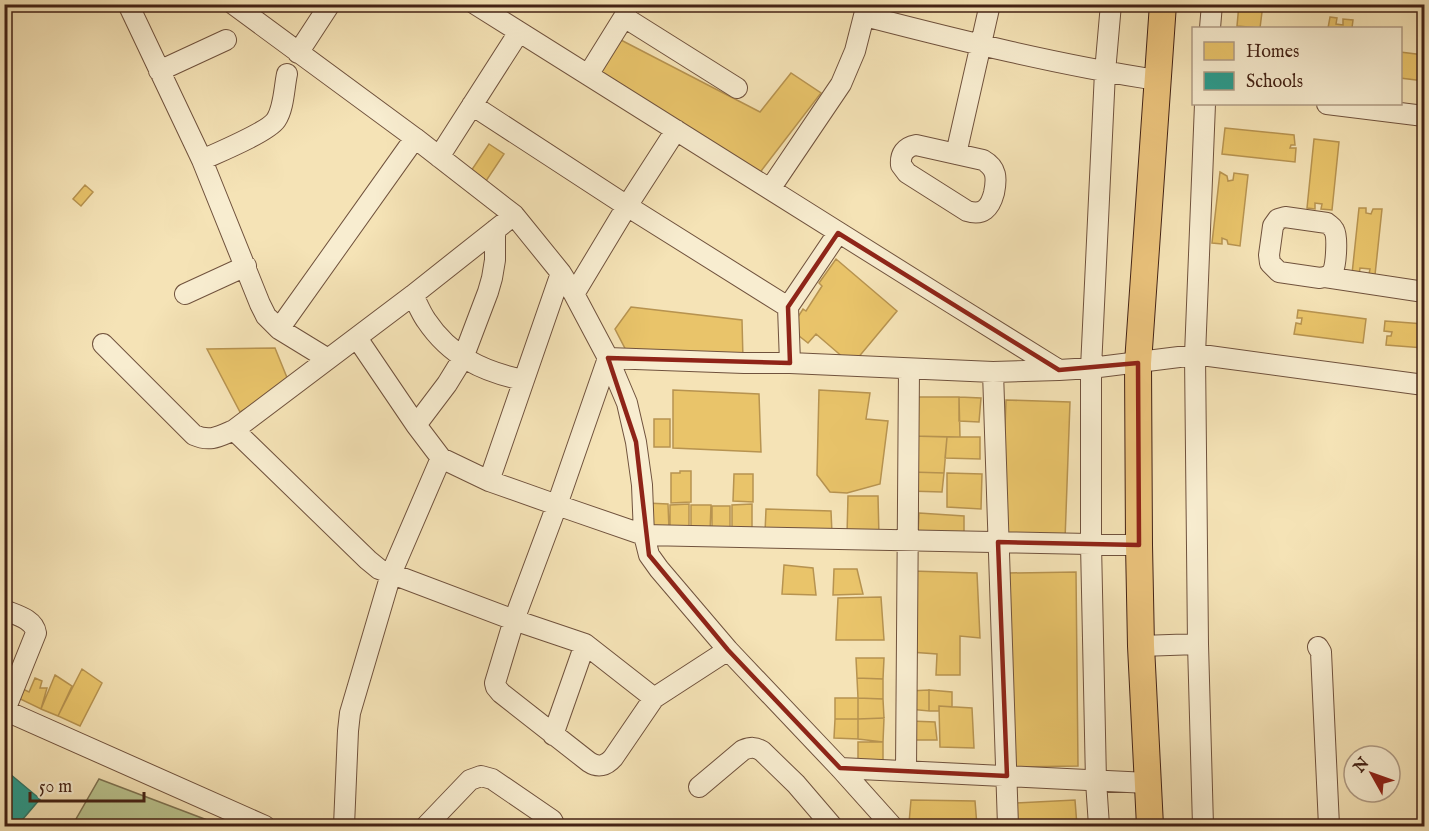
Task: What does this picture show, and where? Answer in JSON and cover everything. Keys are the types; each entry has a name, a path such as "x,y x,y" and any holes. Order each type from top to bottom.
{"main road":[{"path":"1150,826 1141,646 1138,363 1162,4"}],"street":[{"path":"129,4 202,160 266,316 279,329 328,359"},
{"path":"234,4 415,138 514,215 561,273 608,358 627,403 636,442 642,485 644,534 649,555 658,569 728,650 892,826"},
{"path":"298,53 330,4"},
{"path":"475,4 1059,370"},
{"path":"956,154 990,4"},
{"path":"1099,826 1096,781 1091,368 1105,72 1111,4"},
{"path":"1210,27 1212,4"},
{"path":"770,189 841,84 855,51 866,10 981,46 1105,72 1157,80"},
{"path":"588,75 626,11 737,88"},
{"path":"439,157 519,32"},
{"path":"159,71 226,40"},
{"path":"202,160 274,123 279,112 287,74"},
{"path":"472,105 788,308"},
{"path":"1203,826 1198,644 1195,356 1205,105"},
{"path":"1335,105 1425,117"},
{"path":"574,294 676,130"},
{"path":"279,329 415,138"},
{"path":"916,145 956,154 983,160 993,168 996,174 992,202 981,212 967,211 907,173 900,159 905,149 916,145"},
{"path":"103,344 194,435 203,439 212,439 234,430 413,295 514,215"},
{"path":"416,425 447,384 463,358 492,278 495,260 495,231"},
{"path":"790,363 788,308 838,233"},
{"path":"185,294 246,266"},
{"path":"489,481 561,273"},
{"path":"1325,277 1425,292"},
{"path":"413,295 426,319 442,340 463,358 482,369 524,380"},
{"path":"357,338 441,458 489,481 644,534 1139,545"},
{"path":"608,358 993,372 1091,368 1209,356 1425,385"},
{"path":"608,358 557,506 514,620 495,683 496,687 589,762 602,766 613,758 654,698 728,650"},
{"path":"906,771 909,369"},
{"path":"993,372 1008,826"},
{"path":"234,430 380,569 514,620 585,644 654,698"},
{"path":"344,826 350,713 391,574 441,458"},
{"path":"4,610 30,622 35,626 36,633 5,710 265,826"},
{"path":"553,735 585,644"},
{"path":"1141,646 1198,644"},
{"path":"1318,646 1321,652 1329,826"},
{"path":"699,787 743,750 756,747 796,784 832,826"},
{"path":"840,768 1148,783"},
{"path":"426,826 470,780 481,776 492,779 552,820 555,826"}],"highlighted area":[{"path":"838,233 1059,370 1138,363 1139,545 998,542 1007,776 840,768 728,650 649,555 636,442 608,358 790,363 788,307"}],"green space":[{"path":"99,779 223,826 72,826"}],"building: Homes":[{"path":"1239,4 1263,4 1260,27 1237,26"},
{"path":"1330,17 1337,18 1336,24 1343,25 1343,19 1353,20 1352,27 1328,27"},
{"path":"619,39 760,112 791,73 821,93 758,175 597,71"},
{"path":"1402,52 1424,55 1424,81 1402,78"},
{"path":"1225,128 1294,135 1295,145 1291,145 1290,148 1296,148 1295,162 1222,154"},
{"path":"1314,139 1339,142 1332,210 1321,209 1322,204 1315,203 1315,209 1307,208"},
{"path":"489,144 504,154 484,184 469,174"},
{"path":"1220,172 1227,176 1228,181 1233,180 1234,173 1248,175 1240,246 1228,244 1227,240 1222,238 1222,244 1212,243"},
{"path":"85,185 93,192 81,206 73,199"},
{"path":"1359,208 1366,208 1366,213 1371,214 1373,209 1382,209 1375,275 1369,274 1370,269 1360,268 1359,275 1352,274"},
{"path":"836,259 897,311 852,365 816,334 808,343 794,332 794,323 803,309 806,311 822,286 819,283"},
{"path":"631,307 742,320 743,360 630,358 615,329"},
{"path":"1298,310 1366,319 1363,343 1294,334 1296,323 1301,324 1302,318 1297,318"},
{"path":"1385,321 1424,324 1424,348 1386,345 1387,336 1391,336 1392,332 1384,331"},
{"path":"275,348 290,385 240,412 207,349"},
{"path":"673,390 759,394 761,452 673,448"},
{"path":"819,390 870,393 866,419 888,421 880,484 847,493 830,492 817,475"},
{"path":"912,397 959,397 960,437 912,436"},
{"path":"959,397 981,398 979,422 959,421"},
{"path":"1006,400 1070,402 1065,540 1001,538"},
{"path":"654,419 670,419 670,447 654,447"},
{"path":"912,436 947,437 944,473 910,472"},
{"path":"947,437 980,437 980,459 945,458"},
{"path":"680,471 691,471 691,502 671,503 671,473 680,473"},
{"path":"910,472 944,473 942,492 908,491"},
{"path":"947,473 982,474 981,509 947,507"},
{"path":"734,474 753,474 753,502 733,501"},
{"path":"848,496 878,496 879,537 847,535"},
{"path":"646,503 668,504 669,529 647,530"},
{"path":"689,504 689,529 670,529 670,505"},
{"path":"752,504 752,532 732,532 732,505"},
{"path":"691,505 711,505 710,531 691,531"},
{"path":"712,506 730,506 730,531 712,532"},
{"path":"766,509 831,511 832,534 765,533"},
{"path":"919,513 964,516 964,537 918,536"},
{"path":"784,565 813,568 816,595 782,594"},
{"path":"834,569 857,569 863,594 833,595"},
{"path":"912,571 977,573 980,638 960,636 960,675 936,675 937,654 910,652"},
{"path":"1076,572 1078,766 1011,767 1009,573"},
{"path":"881,597 884,640 836,640 838,598"},
{"path":"856,658 884,658 883,679 857,678"},
{"path":"82,669 102,683 80,726 58,716"},
{"path":"55,675 72,686 58,716 41,709"},
{"path":"35,678 42,681 40,688 47,688 41,709 14,696 19,687 29,692"},
{"path":"857,678 883,679 883,699 858,698"},
{"path":"929,690 952,692 952,707 939,706 939,711 929,711"},
{"path":"929,690 929,711 909,709 908,691"},
{"path":"835,698 858,698 858,719 835,719"},
{"path":"858,698 883,699 884,718 858,719"},
{"path":"939,706 972,708 974,748 940,747"},
{"path":"884,718 883,742 858,739 858,719"},
{"path":"835,719 858,719 858,739 834,738"},
{"path":"910,721 935,722 937,740 911,740"},
{"path":"858,742 883,742 883,763 858,763"},
{"path":"911,800 975,801 977,826 909,823"},
{"path":"1075,800 1077,826 1015,826 1014,803"}],"building: Schools":[{"path":"4,769 40,799 17,826 4,826"}]}
